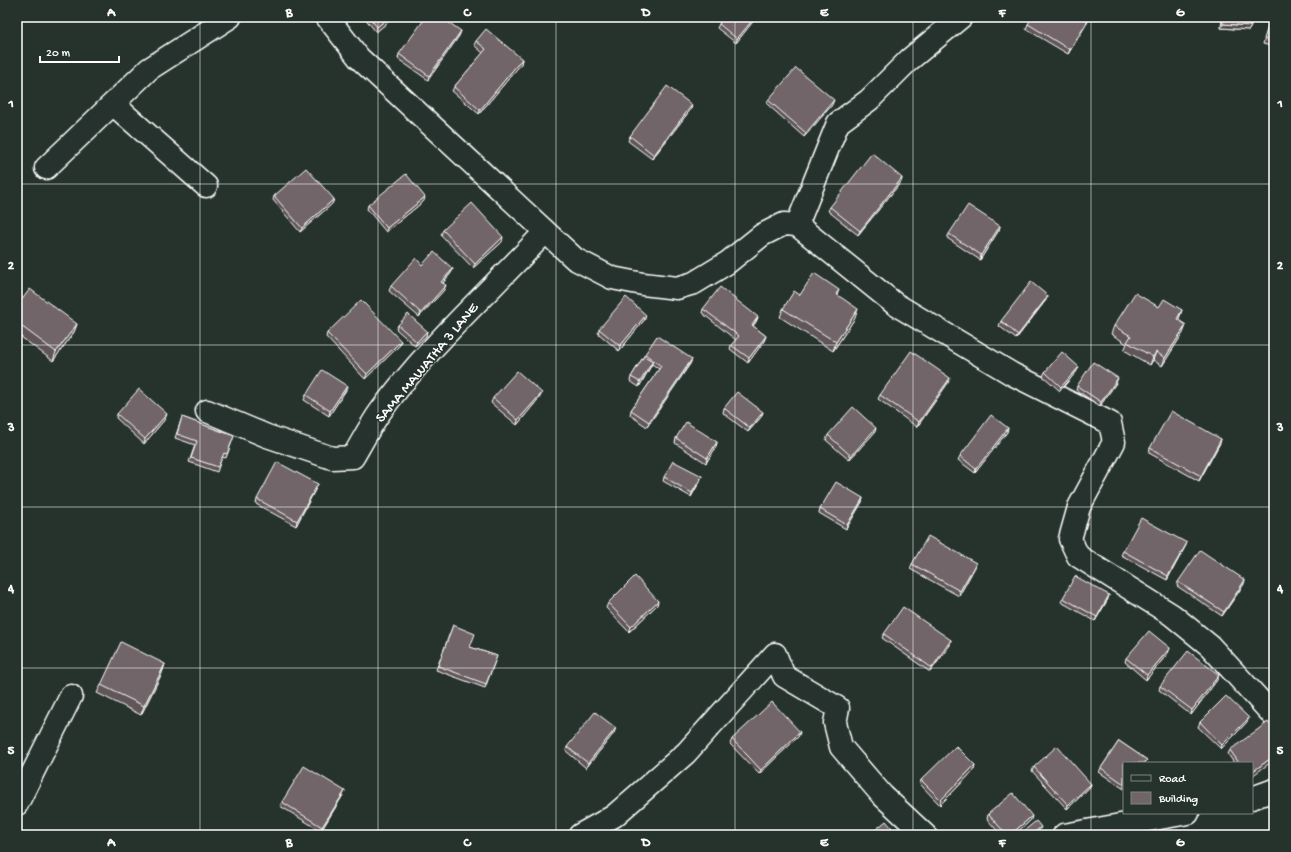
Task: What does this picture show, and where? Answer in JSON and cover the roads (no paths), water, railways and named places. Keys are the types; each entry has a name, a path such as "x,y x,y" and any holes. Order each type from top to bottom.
{"street":[{"path":"46,168 150,69 230,17"},
{"path":"327,17 359,58 575,259 612,278 643,284 677,288 694,283 727,263 762,235 784,224 797,225 895,304 1012,374 1110,423 1114,442 1079,508 1070,539 1078,556 1172,616 1210,646 1274,716"},
{"path":"797,225 838,123 869,100 910,60 961,17"},
{"path":"113,104 206,186"},
{"name":"SAMA MAWATHA 3 LANE","path":"207,411 267,436 332,458 353,457 380,413 398,390 449,331 545,232"},
{"path":"580,835 614,816 686,753 775,654 784,676 838,708 835,723 841,747 882,795 925,835"},
{"path":"17,804 71,696"},
{"path":"1253,798 1274,790"},
{"path":"1064,835 1182,814"}]}
